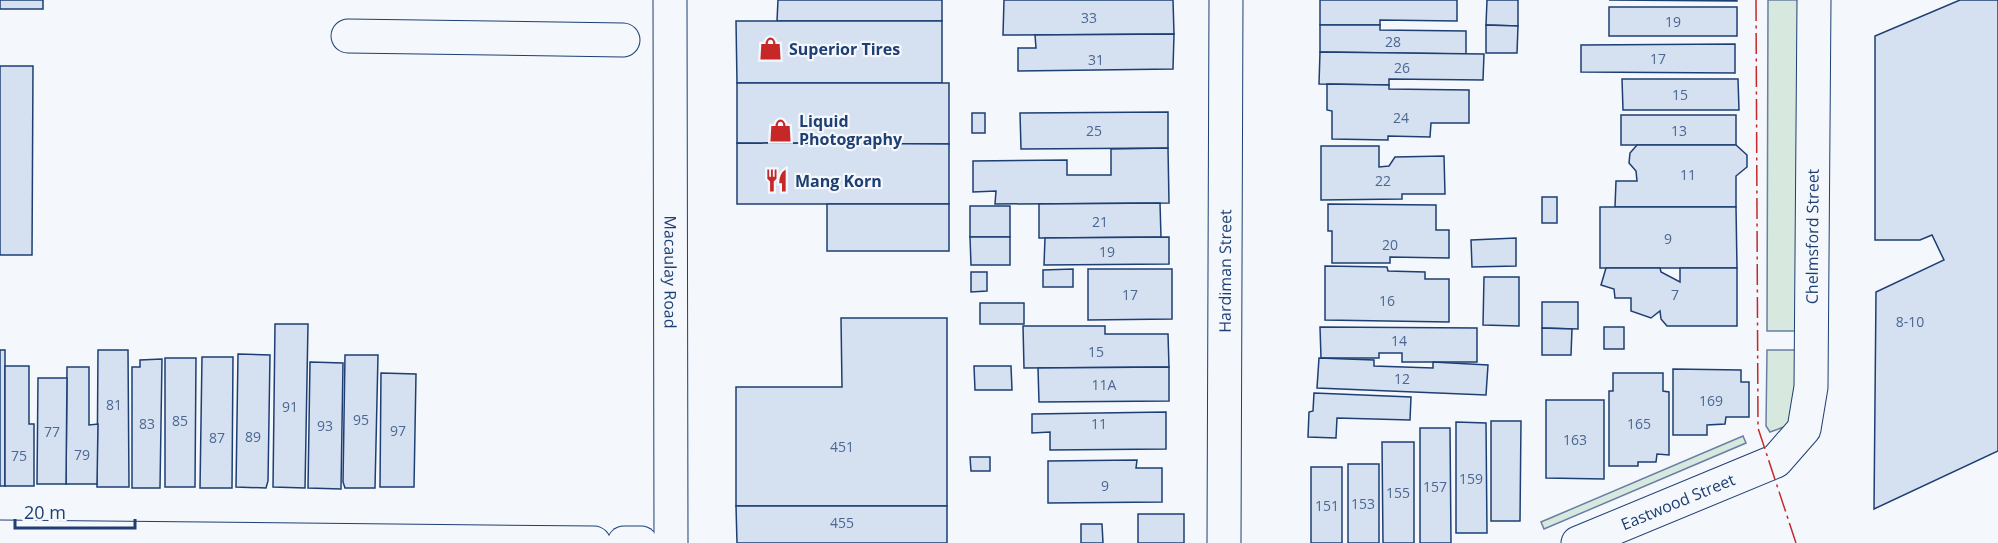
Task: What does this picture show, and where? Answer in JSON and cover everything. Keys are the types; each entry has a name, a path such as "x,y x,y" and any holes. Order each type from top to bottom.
{"street":[{"name":"Macaulay Road","path":"670,0 671,543"},
{"name":"Hardiman Street","path":"1224,543 1226,0"},
{"name":"Chelmsford Street","path":"1776,461 1804,429 1811,387 1815,0"},
{"path":"348,36 623,40"},
{"name":"Eastwood Street","path":"1578,543 1776,461"},
{"path":"0,537 594,543"},
{"path":"624,543 641,543"}],"shaded area":[{"path":"1768,0 1804,0 1796,331 1767,331"},
{"path":"1767,350 1803,350 1798,422 1770,432 1766,426"},
{"path":"1743,436 1746,443 1544,529 1541,522"}],"building":[{"path":"0,0 43,0 43,9 0,9"},
{"path":"778,0 942,0 942,21 777,21"},
{"path":"1004,0 1173,0 1174,34 1003,35"},
{"path":"1320,0 1457,0 1457,21 1380,20 1380,25 1320,25"},
{"path":"1487,0 1518,0 1518,26 1486,25"},
{"path":"1609,0 1737,0 1737,1"},
{"path":"1960,0 1998,0 1998,451 1874,509 1876,292 1944,260 1932,235 1920,240 1875,240 1875,36"},
{"path":"1609,7 1737,7 1737,36 1609,36"},
{"path":"736,21 942,21 942,83 737,83"},
{"path":"1320,25 1380,25 1380,30 1466,31 1466,54 1320,52"},
{"path":"1486,25 1518,26 1517,53 1486,53"},
{"path":"1174,34 1173,69 1018,71 1018,48 1036,48 1035,35"},
{"path":"1735,44 1735,73 1581,72 1581,45"},
{"path":"1320,52 1484,54 1483,80 1389,79 1389,85 1319,84"},
{"path":"0,66 33,66 32,255 0,255"},
{"path":"1622,79 1738,79 1739,110 1623,110"},
{"path":"737,83 949,83 949,144 737,143"},
{"path":"1327,84 1389,85 1389,89 1469,90 1469,123 1431,123 1430,137 1388,136 1388,140 1332,139 1332,111 1327,110"},
{"path":"1168,112 1168,148 1021,149 1020,113"},
{"path":"972,113 985,113 985,133 972,133"},
{"path":"1621,115 1736,115 1736,145 1621,145"},
{"path":"737,143 949,144 949,204 737,204"},
{"path":"1637,145 1736,145 1747,155 1747,167 1736,176 1736,207 1615,207 1616,181 1637,181 1636,171 1629,163 1630,153"},
{"path":"1321,146 1379,146 1379,167 1389,166 1395,157 1444,156 1445,194 1402,194 1402,199 1321,200"},
{"path":"1168,148 1169,203 995,204 996,191 973,192 973,161 1067,160 1067,175 1111,175 1111,149"},
{"path":"1542,197 1557,197 1557,223 1542,223"},
{"path":"1160,203 1161,237 1039,238 1039,204"},
{"path":"827,204 949,204 949,251 827,251"},
{"path":"1328,204 1436,205 1436,230 1449,230 1449,258 1390,257 1390,263 1332,263 1332,231 1328,231"},
{"path":"970,206 1010,206 1010,237 970,237"},
{"path":"1600,207 1736,207 1737,268 1600,268"},
{"path":"970,237 1010,237 1010,265 971,265"},
{"path":"1169,237 1169,264 1044,265 1045,238"},
{"path":"1516,238 1516,266 1472,267 1471,240"},
{"path":"1325,266 1387,267 1388,271 1425,272 1425,279 1449,279 1449,322 1325,320"},
{"path":"1606,268 1660,268 1661,272 1680,282 1680,268 1737,268 1737,326 1667,326 1661,319 1660,311 1651,318 1631,311 1631,298 1615,298 1614,289 1601,285"},
{"path":"1073,269 1073,287 1043,287 1043,270"},
{"path":"1088,269 1172,269 1172,319 1088,320"},
{"path":"971,272 987,272 987,291 971,292"},
{"path":"1484,277 1519,277 1519,326 1483,325"},
{"path":"1542,302 1578,302 1578,329 1542,328"},
{"path":"980,303 1024,303 1024,324 980,324"},
{"path":"841,318 947,318 947,506 736,506 736,387 842,387"},
{"path":"275,324 308,324 305,488 273,487"},
{"path":"1023,326 1105,326 1105,334 1168,334 1169,367 1024,368"},
{"path":"1320,327 1477,328 1477,362 1402,362 1402,353 1379,353 1379,358 1321,358"},
{"path":"1604,327 1624,327 1624,349 1604,349"},
{"path":"1542,328 1572,329 1571,355 1542,355"},
{"path":"0,350 5,350 5,486 0,486"},
{"path":"98,350 128,350 129,487 97,487"},
{"path":"238,354 270,355 266,488 236,487"},
{"path":"345,355 378,355 375,488 345,488 343,482"},
{"path":"202,357 233,357 232,488 200,488"},
{"path":"165,358 196,358 195,487 165,487"},
{"path":"1319,358 1374,360 1374,366 1433,368 1433,362 1488,365 1486,395 1317,388"},
{"path":"162,359 160,488 132,488 132,367 140,367 140,360"},
{"path":"310,362 343,363 341,489 308,488"},
{"path":"5,366 29,366 29,424 34,424 34,486 5,486"},
{"path":"974,366 1011,366 1012,390 975,390"},
{"path":"67,367 89,367 89,425 98,424 97,484 66,484"},
{"path":"1169,367 1169,401 1039,402 1038,368"},
{"path":"1673,369 1741,370 1741,382 1749,382 1749,417 1726,417 1725,424 1707,425 1707,435 1673,435"},
{"path":"381,373 416,374 414,487 380,487"},
{"path":"1613,373 1663,373 1663,391 1669,392 1669,455 1657,454 1656,462 1638,462 1638,466 1609,466 1609,391 1613,391"},
{"path":"38,378 67,378 66,484 37,484"},
{"path":"1314,393 1411,397 1410,420 1337,418 1336,438 1308,437 1309,412 1313,411"},
{"path":"1546,400 1604,400 1604,479 1546,478"},
{"path":"1166,412 1166,449 1050,450 1050,432 1032,433 1032,414"},
{"path":"1491,421 1521,421 1520,521 1491,521"},
{"path":"1456,422 1486,423 1487,533 1456,533"},
{"path":"1420,428 1450,428 1451,543 1420,543"},
{"path":"1382,442 1414,442 1414,543 1383,543"},
{"path":"970,457 990,457 990,471 971,471"},
{"path":"1137,460 1136,468 1162,468 1162,502 1048,503 1048,461"},
{"path":"1348,464 1379,464 1379,543 1348,543"},
{"path":"1311,467 1342,467 1342,543 1311,543"},
{"path":"736,506 947,506 947,543 737,543"},
{"path":"1138,514 1184,514 1184,543 1138,543"},
{"path":"1081,524 1102,524 1103,543 1081,543"}],"power":[{"path":"1756,0 1758,428 1796,543"}],"place":[{"name":"Superior Tires","path":"771,49"},
{"name":"Liquid Photography","path":"781,130"},
{"name":"Mang Korn","path":"777,181"}]}
